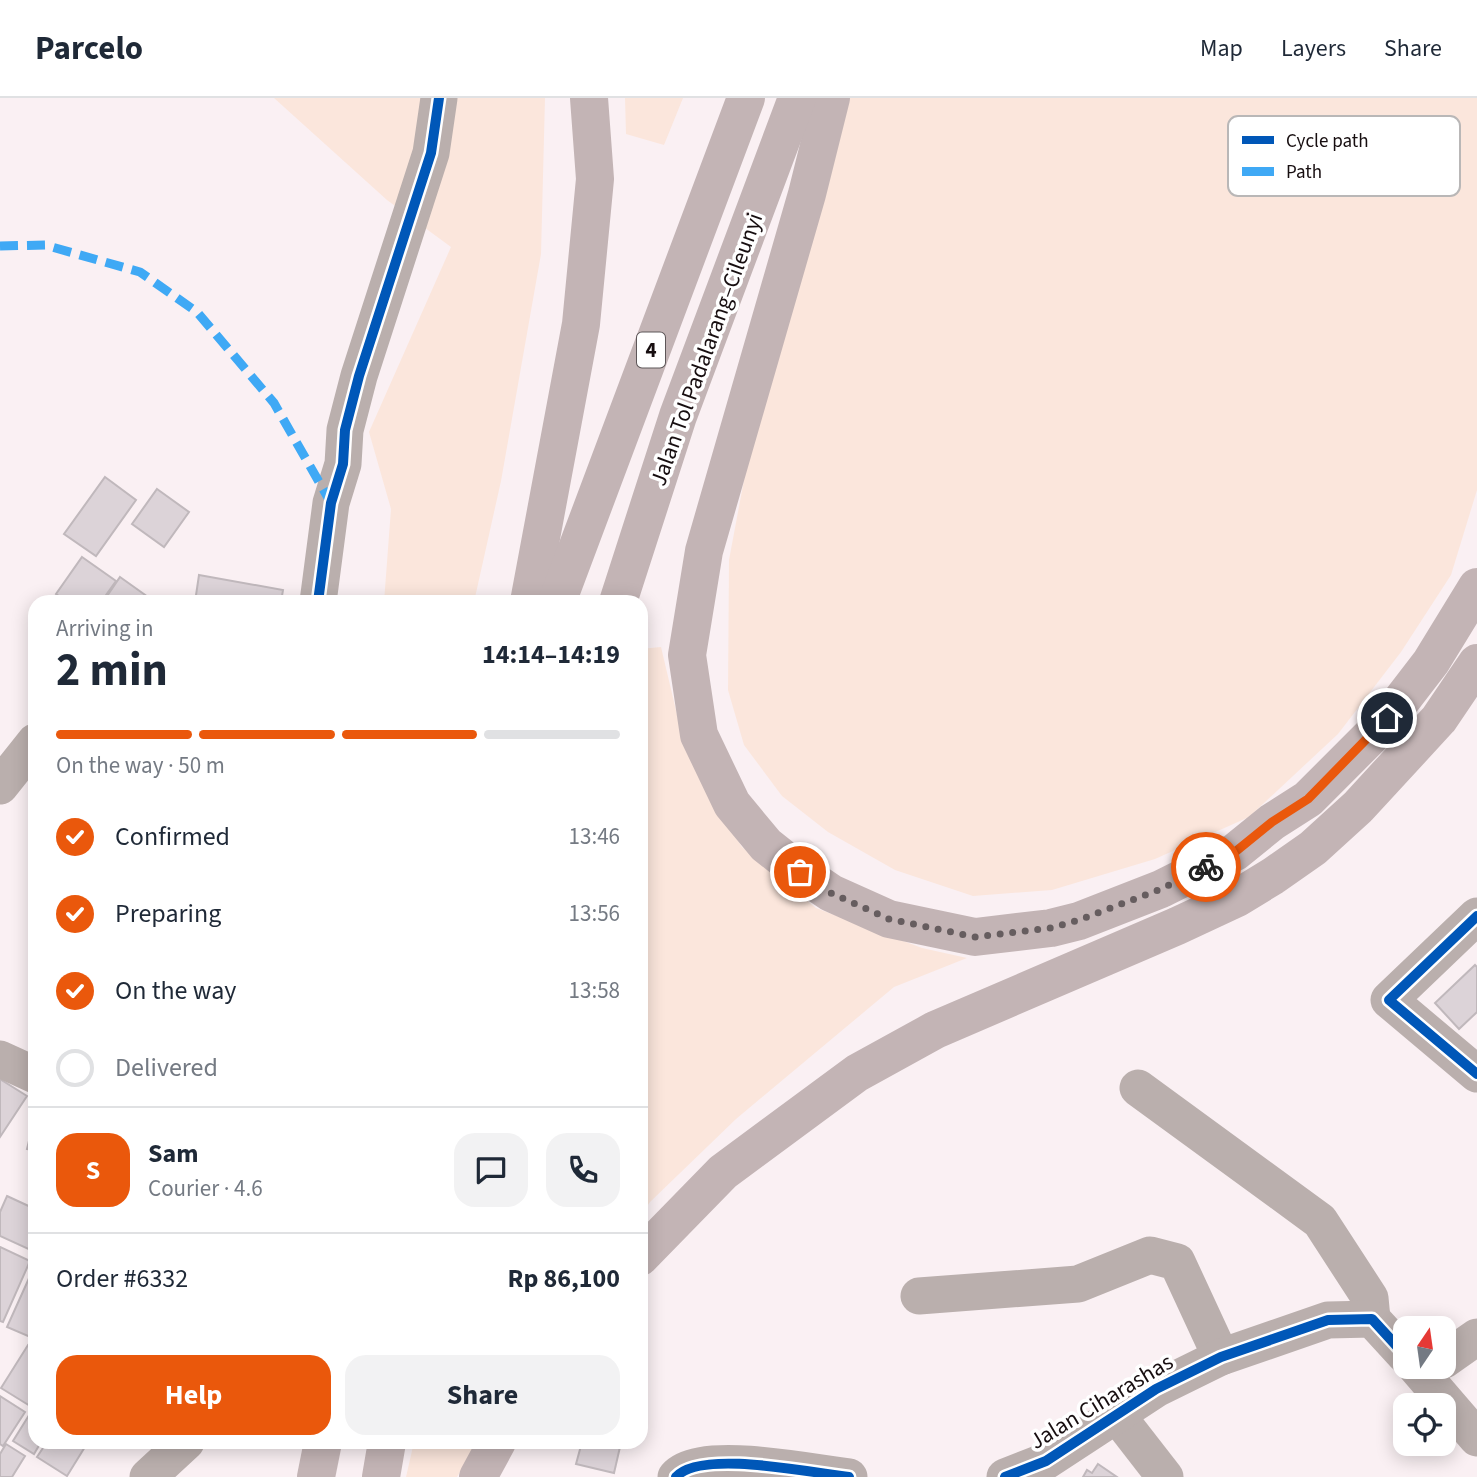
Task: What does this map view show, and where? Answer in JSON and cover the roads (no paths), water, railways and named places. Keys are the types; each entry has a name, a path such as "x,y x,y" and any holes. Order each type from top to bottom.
{"highway":[{"path":"530,595 581,324 595,179 589,98"},
{"name":"4","path":"560,595 746,98"},
{"name":"Jalan Tol Padalarang–Cileunyi","path":"620,595 678,416 797,98"},
{"path":"831,98 803,207 704,551 687,655 699,734 732,804 766,845 800,872 848,902 889,919 975,937 1051,928 1161,889 1235,852 1272,822 1308,799 1373,734 1401,701 1431,662 1477,587"},
{"path":"648,1249 723,1172 857,1073 935,1030 1237,898 1313,848 1358,807 1439,719 1477,663"},
{"path":"316,1477 322,1449"},
{"path":"381,1477 386,1449"},
{"path":"478,1477 493,1449"}],"street":[{"path":"319,595 331,503 343,464 345,430 359,376 430,153 439,98"},
{"path":"0,786 28,751"},
{"path":"1477,916 1389,1000 1477,1074"},
{"path":"0,1059 28,1072"},
{"path":"1138,1088 1320,1221 1370,1298 1372,1319 1393,1338"},
{"path":"919,1296 1078,1284 1150,1255 1177,1262 1221,1357"},
{"name":"Jalan Ciharashas","path":"1005,1477 1046,1461 1156,1389 1221,1357 1328,1320 1372,1319"},
{"path":"1456,1348 1477,1337"},
{"path":"1434,1379 1477,1438"},
{"path":"1116,1414 1166,1477"},
{"path":"148,1477 178,1449"},
{"path":"676,1477 696,1464 725,1462 849,1477"}]}
